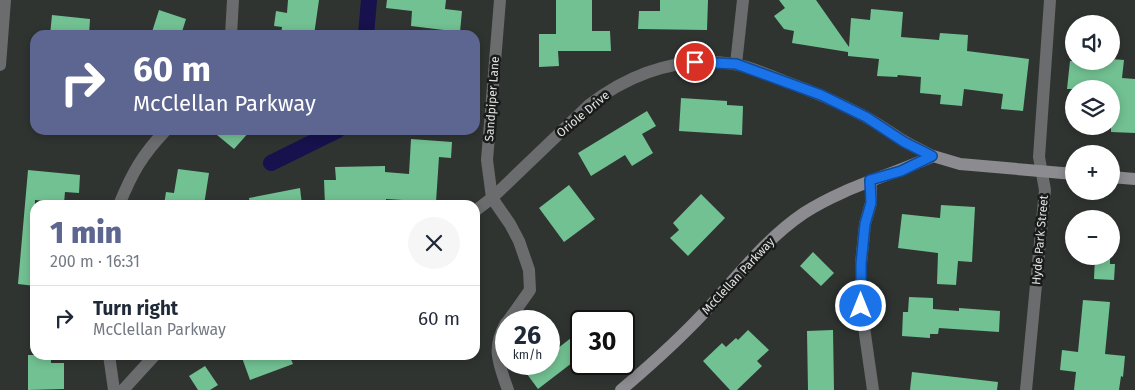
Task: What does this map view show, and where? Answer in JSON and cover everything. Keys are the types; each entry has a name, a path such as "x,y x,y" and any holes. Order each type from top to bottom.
{"street":[{"path":"0,65 5,0"},
{"path":"231,30 233,0"},
{"name":"Sandpiper Lane","path":"492,198 487,160 500,0"},
{"path":"736,64 743,0"},
{"name":"Hyde Park Street","path":"1026,390 1045,190 1040,157 1050,0"},
{"name":"Oriole Drive","path":"480,207 492,198 589,105 621,84 654,70 685,62 736,64 821,95 866,117 904,142 932,156"},
{"path":"121,200 138,163 161,135"},
{"path":"932,156 960,164 1065,173"},
{"name":"McClellan Parkway","path":"620,390 690,327 754,255 784,228 822,202 848,189 901,171 932,156"},
{"path":"1120,178 1135,179"},
{"path":"870,180 871,203 865,224 861,264 861,306 873,390"},
{"path":"492,198 514,232 529,270 530,290 516,310"},
{"path":"110,360 114,390"},
{"path":"123,390 150,360"},
{"path":"503,375 508,390"}],"building":[{"path":"288,0 319,0 315,30 282,30 282,27 274,26 276,11 287,13"},
{"path":"387,0 446,0 445,9 462,11 460,30 411,26 412,11 386,8"},
{"path":"556,0 592,0 592,31 610,31 611,51 558,51 559,66 539,67 539,34 556,34"},
{"path":"660,0 708,0 707,30 638,29 639,11 660,11"},
{"path":"779,0 816,0 849,47 851,18 870,20 871,9 903,12 901,37 939,40 940,33 968,35 967,51 1029,59 1023,111 1001,109 1003,94 964,89 962,106 940,104 941,95 920,93 921,77 877,76 879,59 848,56 848,52 792,43 794,31 784,29 774,16 785,8"},
{"path":"159,10 186,19 183,30 153,30"},
{"path":"52,15 90,19 89,30 50,30"},
{"path":"1120,60 1124,60 1122,78 1135,79 1135,133 1120,132 1120,80 1068,80 1069,70 1120,70"},
{"path":"681,98 727,101 727,105 743,106 742,135 679,131"},
{"path":"647,111 656,126 642,134 653,153 632,166 625,155 591,176 578,153"},
{"path":"217,135 247,135 234,149"},
{"path":"411,139 452,142 451,158 439,157 436,200 325,200 324,180 336,180 335,167 385,166 385,172 409,174"},
{"path":"178,169 209,173 205,200 165,200 166,192 174,193"},
{"path":"28,170 80,175 79,193 65,192 64,200 30,200 30,285 18,284"},
{"path":"569,185 595,219 564,242 539,208"},
{"path":"300,188 301,200 249,200 249,198"},
{"path":"701,194 725,218 688,256 670,238 679,230 673,223"},
{"path":"941,205 975,207 972,262 958,261 956,285 937,284 938,253 898,248 902,214 940,218"},
{"path":"813,252 834,273 821,286 800,266"},
{"path":"1095,265 1115,265 1114,280 1094,279"},
{"path":"909,297 933,298 933,309 959,311 959,308 1000,311 999,332 939,328 938,334 930,334 930,338 902,336 903,312 908,312"},
{"path":"1083,300 1110,302 1105,354 1125,356 1123,377 1121,376 1119,390 1074,390 1076,372 1060,370 1062,350 1078,352"},
{"path":"748,330 769,350 757,361 762,366 737,390 730,390 703,361 722,343 726,347 736,338 738,340"},
{"path":"833,330 834,390 808,390 807,331"},
{"path":"570,339 570,364 560,372 560,346"},
{"path":"28,355 30,355 30,360 51,360 51,363 64,363 64,389 28,390"},
{"path":"243,360 291,360 293,364 250,380"},
{"path":"205,366 218,385 210,390 198,390 189,376"},
{"path":"912,372 998,382 997,390 910,390"},
{"path":"528,375 556,375 538,389"}],"waterway":[{"path":"366,30 369,0"},
{"path":"271,163 328,135"}],"route":[{"path":"695,62 736,64 821,95 866,117 904,142 932,156 901,171 870,180 871,203 865,224 861,264 861,306"}]}
